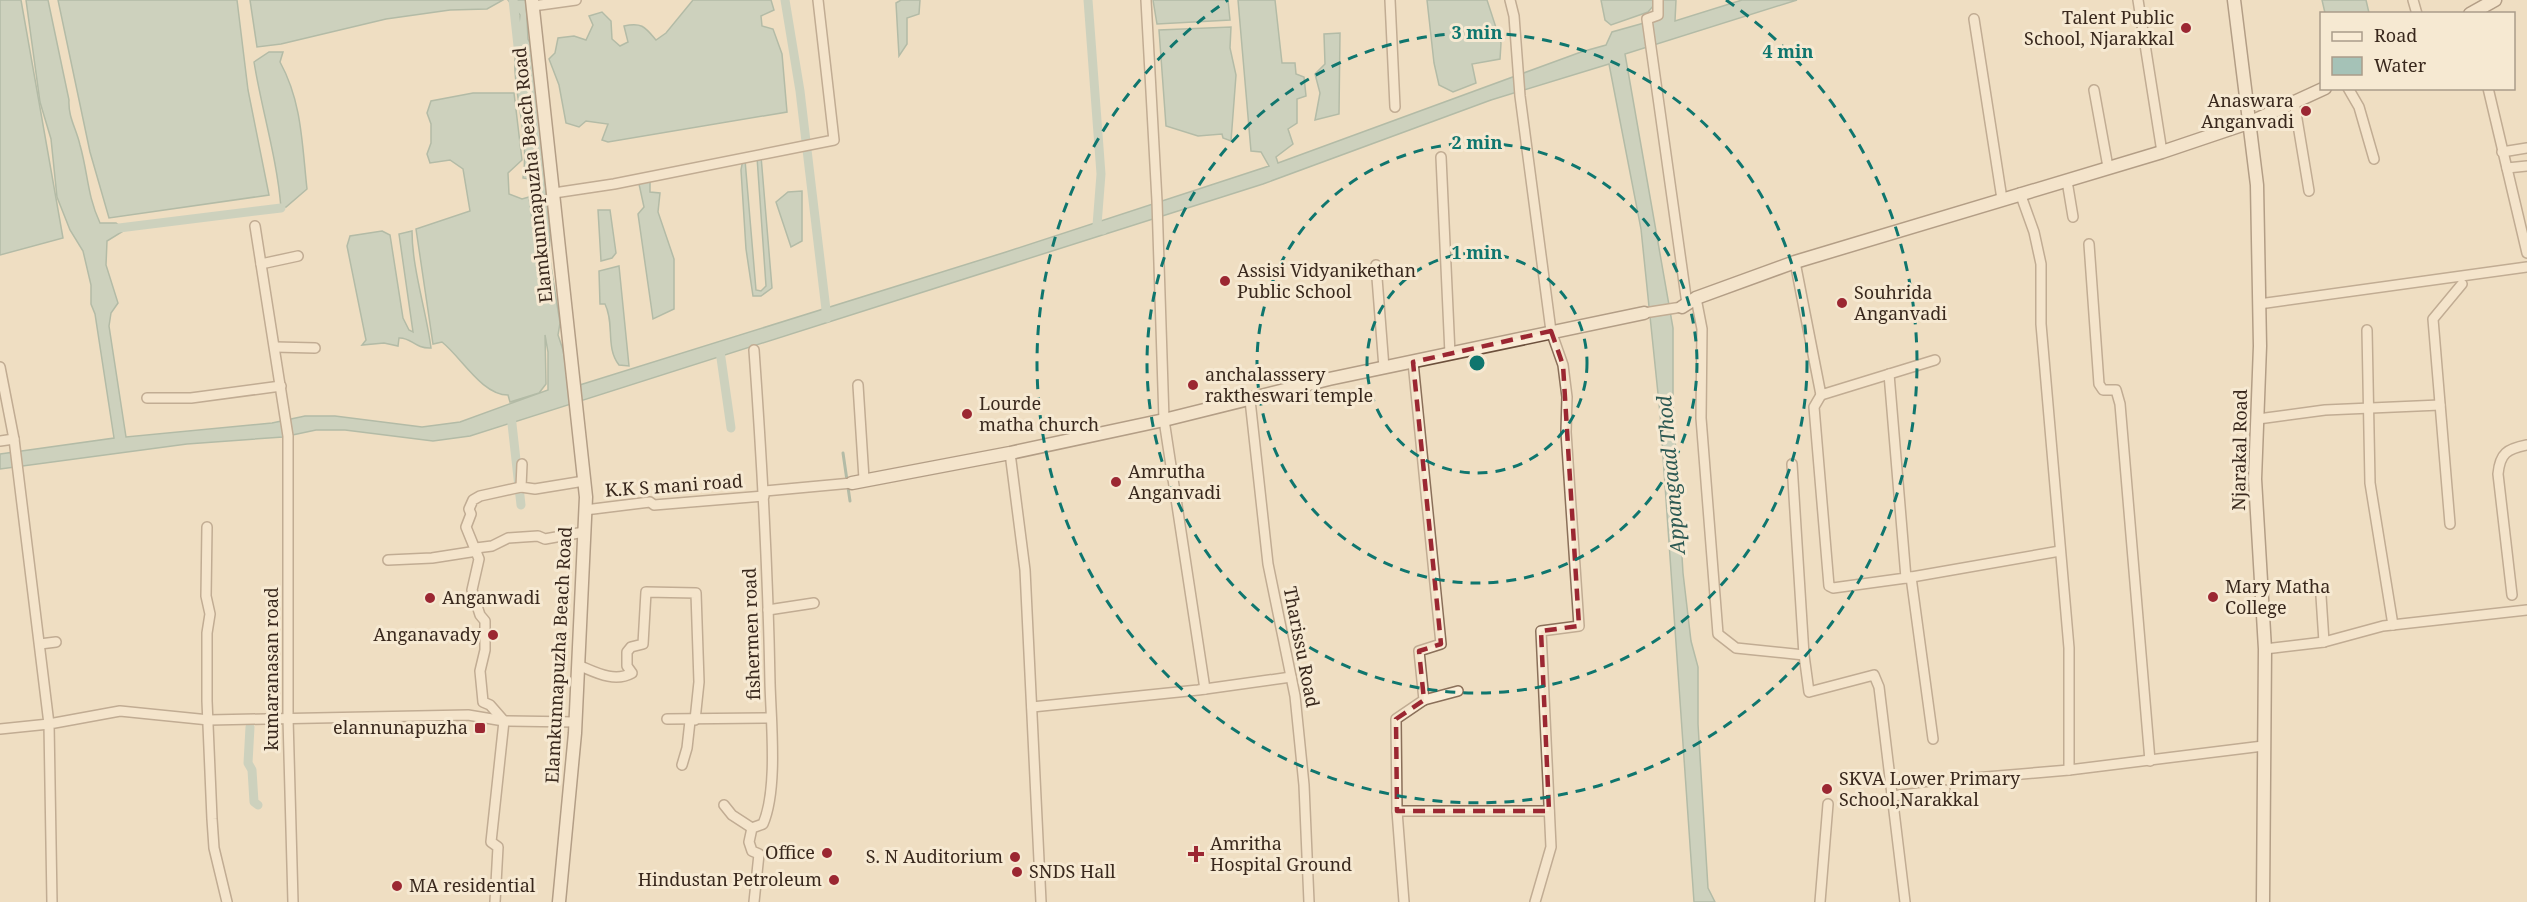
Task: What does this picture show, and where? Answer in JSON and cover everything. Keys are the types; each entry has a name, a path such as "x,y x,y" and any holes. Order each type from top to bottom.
{"main road":[{"name":"Njarakal Road","path":"2234,0 2251,122 2257,185 2259,304 2255,479 2265,649 2263,902"},
{"path":"2472,12 2495,0"},
{"name":"Elamkunnapuzha Beach Road","path":"533,3 577,410 585,510 576,722 559,902"},
{"path":"1689,303 1796,262 2020,192 2067,181 2108,166 2162,152 2251,122 2320,90"},
{"path":"853,482 1010,453 1164,420 1384,368 1644,313"}],"street":[{"path":"533,3 576,0"},
{"path":"554,192 614,184 834,140 818,0"},
{"path":"1146,0 1158,221 1164,420 1205,689"},
{"path":"1390,0 1395,107"},
{"path":"1510,0 1514,16 1520,96 1551,332 1563,365 1567,397 1566,432 1579,626 1541,631 1551,847 1535,902"},
{"path":"1658,0 1658,15 1647,19 1689,303 1702,329 1701,418 1718,634 1736,648 1804,655"},
{"path":"2138,0 2162,152"},
{"path":"1974,19 2002,199"},
{"path":"2094,90 2108,166"},
{"path":"2349,90 2359,106 2374,159"},
{"path":"2487,90 2527,253"},
{"path":"2294,101 2308,191"},
{"path":"2502,152 2527,148"},
{"path":"1441,157 1450,354"},
{"path":"2507,168 2527,166"},
{"path":"2067,181 2073,217"},
{"path":"2020,192 2034,232 2041,264 2041,324 2069,648 2069,770"},
{"path":"2516,204 2527,202"},
{"path":"147,398 191,398 281,386 255,226"},
{"path":"2089,244 2099,384 2103,390 2116,390 2120,404 2150,761"},
{"path":"261,264 298,256"},
{"path":"1796,262 1821,395"},
{"path":"1376,265 1384,368"},
{"path":"2259,304 2527,267"},
{"path":"2450,524 2433,319 2462,284"},
{"path":"1644,313 1689,303"},
{"path":"2367,330 2370,483 2393,625"},
{"path":"275,347 315,348"},
{"name":"fishermen road","path":"752,828 763,824 768,812 771,718 764,494 754,350"},
{"path":"1935,360 1821,395 1814,406 1829,586 1833,588 1908,577 2060,551"},
{"path":"1413,362 1441,644 1419,651 1424,700"},
{"path":"0,367 16,452 49,724 52,902"},
{"path":"1889,374 1908,577 1933,739"},
{"path":"853,482 858,385"},
{"name":"kumaranasan road","path":"281,386 288,436 288,718 294,902"},
{"name":"Tharissu Road","path":"1250,400 1268,564 1291,677 1304,785 1309,902"},
{"path":"2258,419 2325,410 2440,405"},
{"path":"0,441 14,439"},
{"path":"2512,595 2498,474 2503,453 2509,449 2527,445"},
{"path":"1010,453 1025,570 1041,902"},
{"path":"519,487 522,464"},
{"path":"1792,464 1804,655 1809,692 1874,675 1879,687 1905,902"},
{"path":"495,902 498,847 491,842 504,720 490,705 483,702 480,671 486,638 485,621 480,615 472,590 479,559 466,527 471,514 469,509 473,500 487,494 519,487 535,489 584,481"},
{"name":"K.K S mani road","path":"585,510 650,502 654,505 687,504 853,482"},
{"path":"207,527 206,596 210,614 207,633 214,848 227,902"},
{"path":"388,560 432,558 492,546 508,538 538,536 546,539 584,532"},
{"path":"578,665 596,674 614,677 632,673 627,666 627,652 631,647 643,644 646,592 696,593 699,682 682,765"},
{"path":"2321,596 2324,642"},
{"path":"768,610 814,603"},
{"path":"2265,649 2324,642 2393,625 2527,610"},
{"path":"39,644 56,642"},
{"path":"1032,707 1205,689 1291,677"},
{"path":"1404,902 1397,811 1396,719 1424,700 1458,691"},
{"path":"0,729 49,724 120,711 209,720 468,715 504,720 576,722"},
{"path":"667,720 771,718"},
{"path":"1974,778 2069,770 2263,746"},
{"path":"1892,796 1945,790"},
{"path":"1820,902 1828,804"},
{"path":"724,805 732,815 752,828 749,842 752,851 759,854 754,902"},
{"path":"1397,811 1549,811"}],"highlighted area":[{"path":"1551,331 1563,365 1579,626 1541,631 1549,811 1397,811 1396,719 1424,700 1419,651 1441,644 1413,362"}],"water":[{"path":"0,0 21,0 63,238 0,255"},
{"name":"Appangaad Thod","path":"26,0 48,0 70,112 96,213 100,223 116,223 125,230 107,241 106,265 118,303 111,313 109,326 126,437 272,423 305,416 335,416 422,427 460,422 548,390 548,352 545,335 546,384 539,393 510,402 508,395 490,389 481,382 442,342 433,344 416,229 470,211 463,169 450,160 430,163 427,154 431,143 431,124 427,113 431,101 473,93 514,93 522,160 508,173 509,194 522,199 529,197 532,219 534,180 523,178 525,151 515,71 520,15 508,0 526,0 528,39 533,50 550,235 549,254 560,323 558,335 570,388 1006,252 1269,166 1261,152 1251,151 1238,0 1275,0 1282,63 1295,63 1296,74 1304,77 1306,96 1297,99 1297,123 1288,129 1293,144 1276,157 1278,163 1581,52 1606,45 1612,32 1662,18 1659,0 1676,0 1675,21 1742,0 1797,0 1625,54 1673,328 1673,405 1683,573 1691,641 1698,667 1698,724 1708,888 1715,902 1694,902 1660,413 1641,229 1609,64 1491,100 1263,184 470,436 433,441 345,430 316,430 283,437 187,444 0,469 0,454 114,438 95,314 91,304 91,285 83,251 70,230 57,197 51,139 40,102","holes":["532,220 541,262 541,298"]},
{"path":"58,0 237,0 248,90 269,195 109,218 90,152"},
{"path":"250,0 503,0 487,9 450,10 386,19 281,44 257,47"},
{"path":"693,0 771,0 774,10 761,16 762,26 773,29 782,54 787,112 608,142 602,140 608,124 586,121 579,127 566,123 559,85 549,59 555,53 558,38 574,36 586,40 593,25 589,16 602,12 611,21 612,39 620,46 628,42 624,26 630,25 643,27 656,40 666,33"},
{"path":"901,0 920,0 919,14 907,18 907,44 899,56 896,3"},
{"path":"1153,0 1228,0 1230,20 1157,24"},
{"path":"1427,0 1487,0 1501,43 1500,59 1472,64 1476,83 1453,92 1439,85 1434,63"},
{"path":"1601,0 1654,0 1654,5 1648,12 1611,25 1605,20"},
{"path":"2322,0 2366,0 2369,12 2325,12"},
{"path":"1231,27 1230,48 1236,75 1231,141 1223,138 1222,134 1198,136 1166,126 1159,30"},
{"path":"1340,33 1339,114 1315,120 1320,93 1315,74 1325,64 1324,34"},
{"path":"269,52 283,52 280,62 297,108 307,189 286,207 281,208 276,171 254,62"},
{"path":"761,156 772,288 761,296 753,296 746,249 741,170 743,159 745,160 756,290 761,291 766,286 757,157"},
{"path":"650,181 650,192 660,193 658,212 674,259 674,309 653,319 638,214 644,207 639,184"},
{"path":"802,191 802,241 791,247 776,202 788,192"},
{"path":"598,210 610,210 616,253 612,258 601,261"},
{"path":"382,231 390,235 403,318 409,330 413,332 399,234 412,231 414,260 431,348 421,347 403,338 399,338 398,346 384,343 362,345 366,340 347,246 350,236"},
{"path":"619,266 629,366 619,365 615,358 612,351 608,312 605,304 600,304 599,271"}],"waterway":[{"path":"513,0 518,46"},
{"path":"785,0 800,91 827,318"},
{"path":"1088,0 1101,174 1097,225 1103,230"},
{"path":"111,229 281,208"},
{"path":"720,351 731,428"},
{"path":"511,415 521,505"},
{"path":"843,453 850,501"},
{"path":"250,727 248,763 252,770 254,802 258,805"}],"place":[{"name":"Talent Public School, Njarakkal","path":"2186,28"},
{"name":"Anaswara Anganvadi","path":"2306,111"},
{"name":"Assisi Vidyanikethan Public School","path":"1225,281"},
{"name":"Souhrida Anganvadi","path":"1842,303"},
{"name":"anchalasssery raktheswari temple","path":"1193,385"},
{"name":"Lourde matha church","path":"967,414"},
{"name":"Amrutha Anganvadi","path":"1116,482"},
{"name":"Mary Matha College","path":"2213,597"},
{"name":"Anganwadi","path":"430,598"},
{"name":"Anganavady","path":"493,635"},
{"name":"elannunapuzha","path":"480,728"},
{"name":"SKVA Lower Primary School,Narakkal","path":"1827,789"},
{"name":"Office","path":"827,853"},
{"name":"Amritha Hospital Ground","path":"1196,854"},
{"name":"S. N Auditorium","path":"1015,857"},
{"name":"SNDS Hall","path":"1017,872"},
{"name":"Hindustan Petroleum","path":"834,880"},
{"name":"MA residential","path":"397,886"}]}
